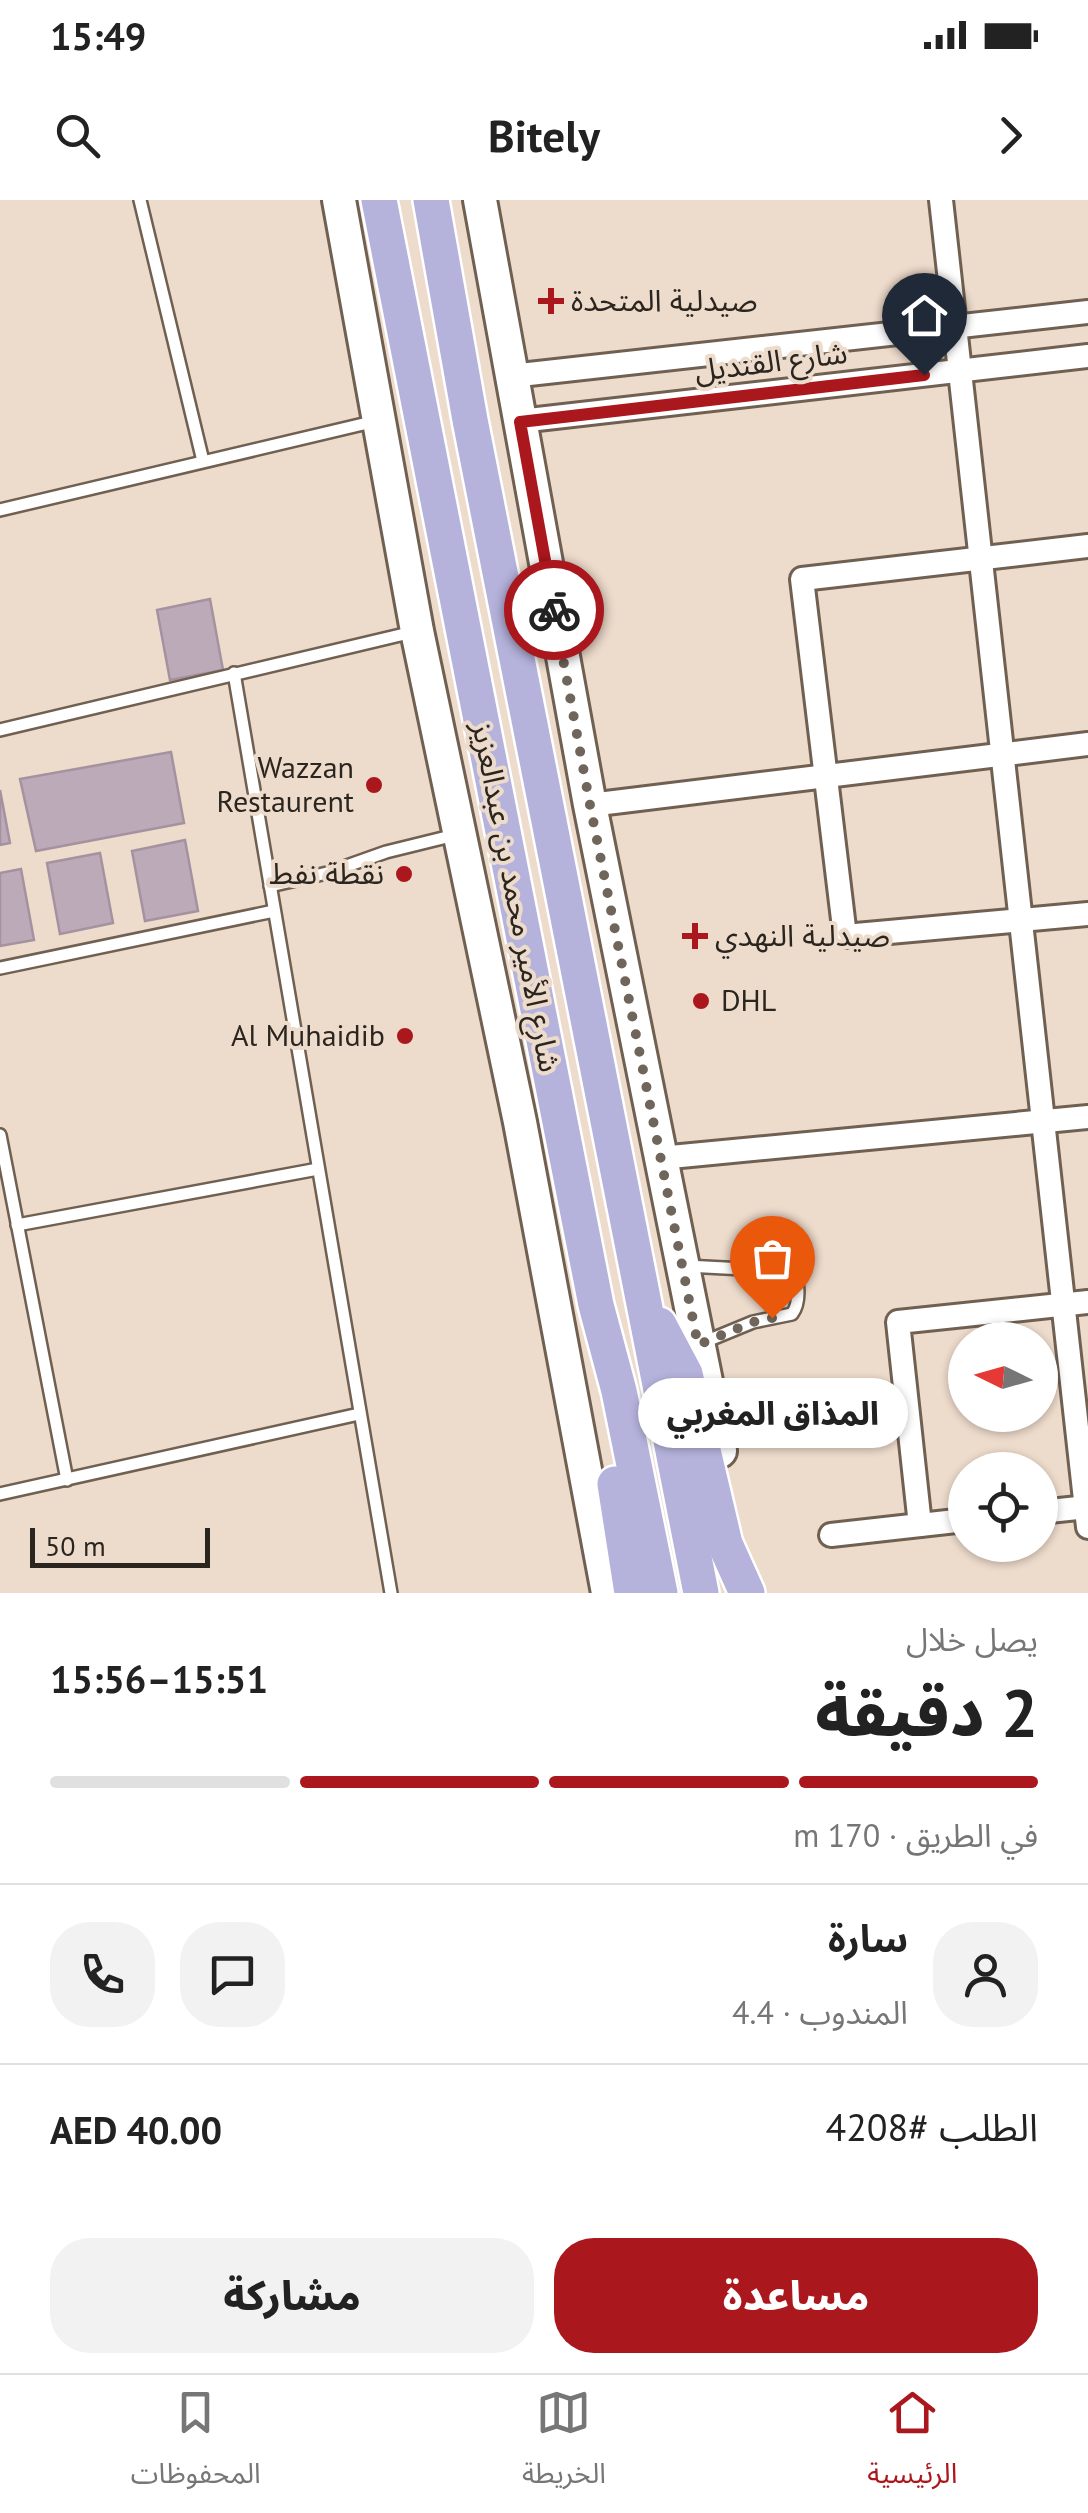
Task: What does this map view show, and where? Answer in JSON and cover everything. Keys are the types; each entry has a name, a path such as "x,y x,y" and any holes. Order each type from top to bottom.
{"main road":[{"path":"339,200 418,631 520,1122 608,1593"},
{"name":"شارع الأمير محمد بن عبدالعزيز","path":"379,200 596,1304 619,1391 660,1593"},
{"name":"شارع الأمير محمد بن عبدالعزيز","path":"431,200 470,420 701,1593"},
{"path":"480,200 590,805 748,1593"},
{"path":"641,1290 685,1374 725,1544 748,1593"},
{"path":"596,1304 599,1376 632,1593"}],"street":[{"path":"941,200 1087,1513 1058,1512"},
{"name":"شارع القنديل","path":"511,376 1088,312"},
{"name":"شارع القنديل","path":"520,422 1088,356"},
{"path":"1088,546 802,579 846,936 1088,914"},
{"path":"590,805 1088,744"},
{"path":"660,1158 1088,1116"},
{"path":"920,1525 898,1322 1088,1302"},
{"path":"831,1535 948,1522"}],"lane":[{"path":"140,200 202,461"},
{"path":"0,510 380,420"},
{"path":"0,730 418,631"},
{"path":"234,673 391,1593"},
{"path":"270,886 460,834"},
{"path":"0,968 274,911"},
{"path":"0,1135 66,1480"},
{"path":"18,1225 318,1169"},
{"path":"682,1266 744,1269 783,1264 795,1272 798,1302 792,1314 753,1322 698,1345"},
{"path":"0,1494 359,1414"}],"building":[{"path":"210,599 223,670 170,680 157,610"},
{"path":"171,752 184,823 36,851 20,779"},
{"path":"0,790 10,843 0,845"},
{"path":"185,840 198,911 145,921 132,851"},
{"path":"100,853 113,923 60,934 47,863"},
{"path":"21,869 34,940 0,946 0,873"}],"way so far":[{"path":"554,610 698,1345 772,1318"}],"place":[{"name":"صيدلية المتحدة","path":"551,301"},
{"name":"Wazzan Restaurent","path":"374,785"},
{"name":"نقطة نفط","path":"404,874"},
{"name":"صيدلية النهدي","path":"695,936"},
{"name":"DHL","path":"701,1001"},
{"name":"Al Muhaidib","path":"405,1036"},
{"name":"المذاق المغربي","path":"772,1318"}],"route":[{"path":"554,610 520,422 924,375"}]}
